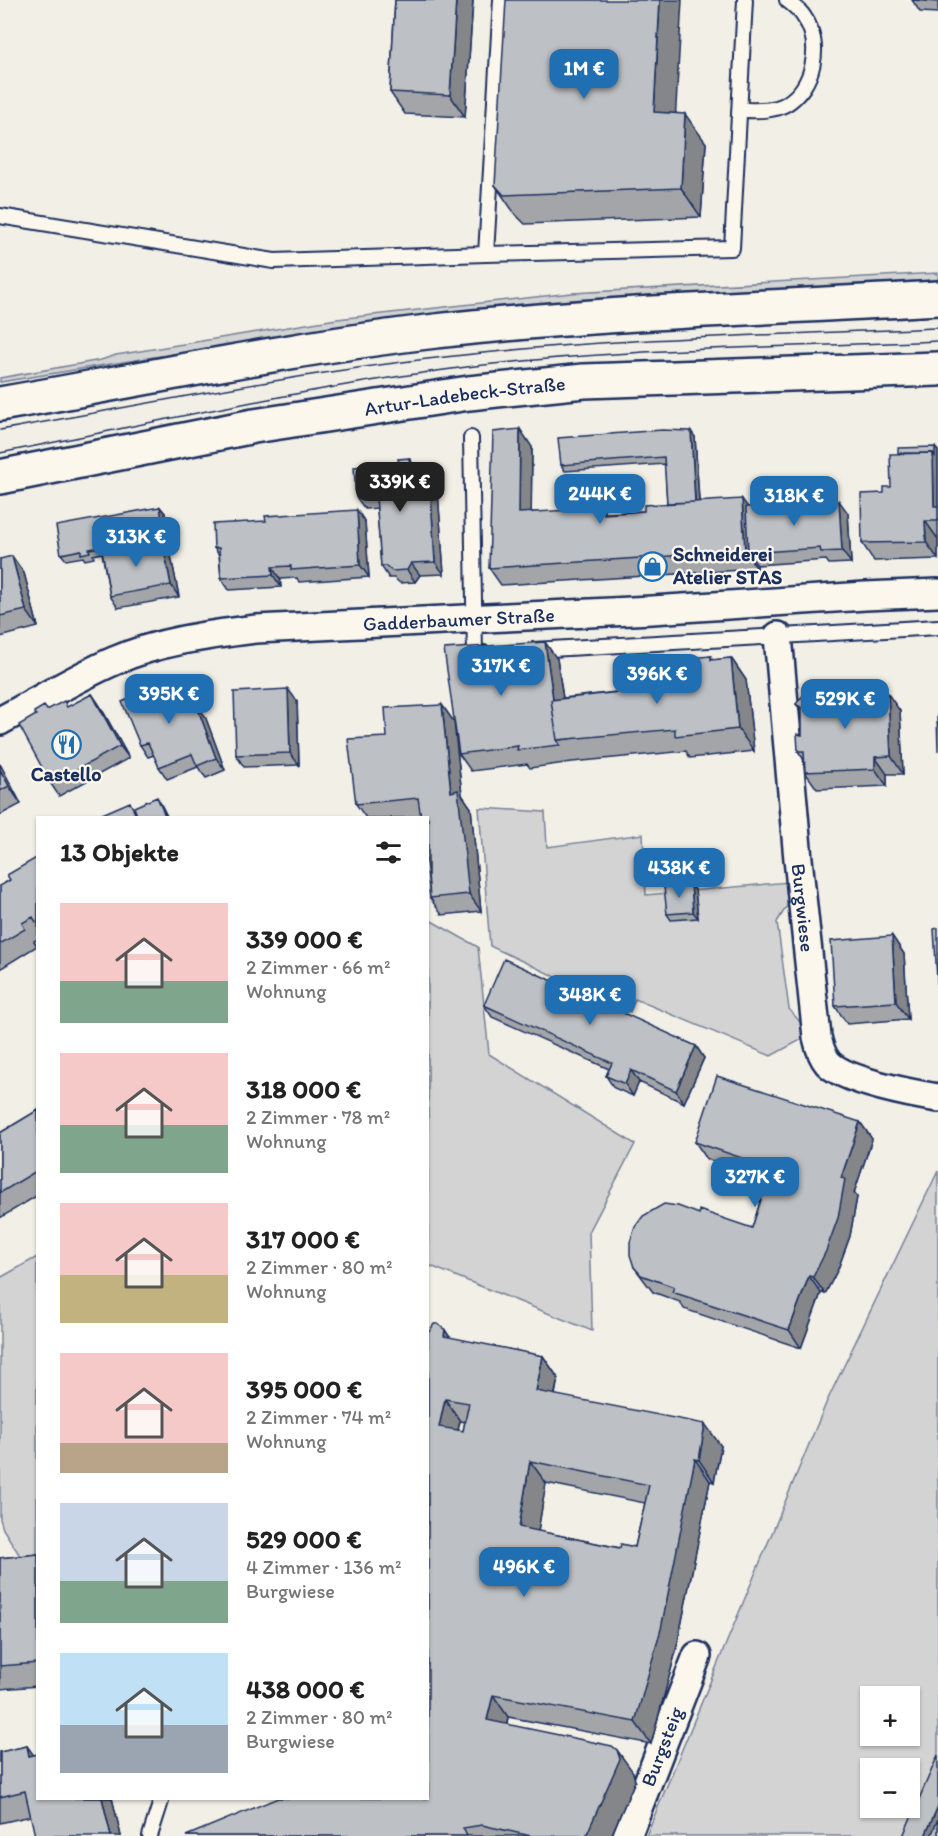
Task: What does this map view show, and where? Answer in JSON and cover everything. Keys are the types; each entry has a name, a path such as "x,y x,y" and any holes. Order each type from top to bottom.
{"street":[{"path":"0,404 231,362 435,331 575,318 938,298"},
{"name":"Artur-Ladebeck-Straße","path":"0,477 254,426 468,393 584,381 938,369"},
{"name":"Gadderbaumer Straße","path":"0,721 112,661 201,635 256,629 652,610 938,593"},
{"name":"Burgwiese","path":"778,636 798,859 820,1050 838,1071 897,1090 938,1098"},
{"name":"Burgsteig","path":"627,1836 697,1656"}],"lane":[{"path":"486,254 501,0"},
{"path":"0,216 274,261 732,248 745,0"},
{"path":"739,110 761,111 785,104 802,89 812,72 814,54 812,33 804,16 788,0"},
{"path":"471,438 475,654 498,652"},
{"path":"522,651 938,627"},
{"path":"150,1836 161,1800"}],"shaded area":[{"path":"938,273 938,280 571,301 338,327 0,382 0,378 101,360 116,355 337,319 572,293"},
{"path":"479,808 545,812 547,847 643,834 646,895 789,882 787,906 777,922 789,1009 805,1028 806,1037 771,1056 635,999 630,1012 490,946"},
{"path":"429,920 478,947 489,1054 635,1144 589,1232 592,1331 429,1265"},
{"path":"938,1171 938,1802 923,1836 646,1836 827,1401"},
{"path":"36,1258 36,1557 22,1559 3,1529 0,1519 0,1278"}],"building":[{"path":"395,0 456,0 450,95 390,92"},
{"path":"506,0 660,0 654,112 685,114 681,188 504,195 495,185"},
{"path":"912,0 938,0 938,2"},
{"path":"520,429 519,513 604,508 604,514 644,511 644,505 742,499 745,551 489,568 493,432"},
{"path":"662,430 691,431 695,502 667,503 664,457 561,465 558,438"},
{"path":"935,447 935,456 933,453 898,453 898,448"},
{"path":"933,453 934,506 938,506 938,521 925,521 926,542 862,543 861,494 884,493 884,487 891,487 890,454"},
{"path":"409,458 411,475 417,475 418,482 430,481 435,562 411,563 407,570 392,571 386,566 381,566 376,496 356,497 354,467 399,464 398,459"},
{"path":"839,501 842,551 821,552 820,548 748,553 746,507"},
{"path":"160,507 166,544 162,539 107,549 106,546 89,549 90,552 81,554 81,550 61,554 56,526"},
{"path":"357,510 360,565 291,570 291,566 272,567 273,575 221,578 219,548 214,548 213,524 266,521 265,516"},
{"path":"162,539 171,585 110,596 102,550"},
{"path":"12,556 26,610 0,616 0,559"},
{"path":"545,642 553,699 551,700 557,740 560,745 517,750 518,746 459,754 444,649"},
{"path":"711,656 711,660 731,658 738,729 675,736 675,729 557,740 551,700 670,686 667,665 689,662 689,658"},
{"path":"175,679 187,709 196,704 216,758 197,766 192,754 159,767 148,743 140,745 122,702"},
{"path":"841,683 870,683 871,695 888,694 891,756 875,757 875,769 805,772 804,751 798,751 797,734 802,735 802,708 796,704 805,693 811,699 842,697"},
{"path":"288,689 290,753 236,755 234,692"},
{"path":"92,694 120,746 51,784 19,725 36,715 34,712 44,706 47,710 64,701 67,707"},
{"path":"442,705 451,792 458,790 469,894 430,898 429,816 421,816 418,798 356,804 348,739 387,737 385,708"},
{"path":"0,770 9,786 0,791"},
{"path":"157,797 165,816 137,816 134,807"},
{"path":"130,802 136,816 98,816"},
{"path":"36,858 36,922 33,917 22,923 25,929 0,944 0,886 10,880 7,875"},
{"path":"691,884 693,912 667,914 664,887"},
{"path":"938,928 938,997 934,929"},
{"path":"892,936 896,1002 835,1006 831,941"},
{"path":"504,959 696,1046 676,1091 631,1070 625,1084 606,1076 612,1063 484,1005"},
{"path":"717,1076 860,1122 841,1178 845,1179 838,1218 826,1251 813,1277 809,1276 789,1330 672,1292 674,1287 641,1275 634,1267 630,1255 630,1242 635,1227 643,1216 664,1204 678,1206 699,1214 699,1210 752,1228 771,1168 695,1142"},
{"path":"36,1111 36,1171 0,1193 0,1133"},
{"path":"434,1324 438,1324 445,1330 444,1336 543,1356 536,1391 705,1424 699,1460 695,1459 661,1629 635,1722 493,1695 487,1720 612,1746 617,1750 620,1759 586,1836 531,1836 482,1825 463,1828 467,1836 186,1836 273,1800 429,1800 429,1332","holes":["445,1399 469,1403 463,1431 439,1427","530,1461 649,1485 635,1547 621,1544 620,1548 519,1527"]},
{"path":"36,1554 36,1663 0,1666 0,1558"},
{"path":"27,1746 29,1756 36,1754 36,1800 102,1800 111,1836 35,1836 25,1791 0,1797 0,1752"},
{"path":"938,1755 938,1806 925,1836 903,1836 911,1818 920,1818 920,1797"},
{"path":"938,1819 938,1836 931,1836"}],"tram line":[{"path":"0,430 278,380 445,357 630,341 938,328"},
{"path":"0,453 277,397 444,370 629,353 938,341"}],"place":[{"name":"Schneiderei Atelier STAS","path":"652,566"},
{"name":"Castello","path":"66,744"}]}
